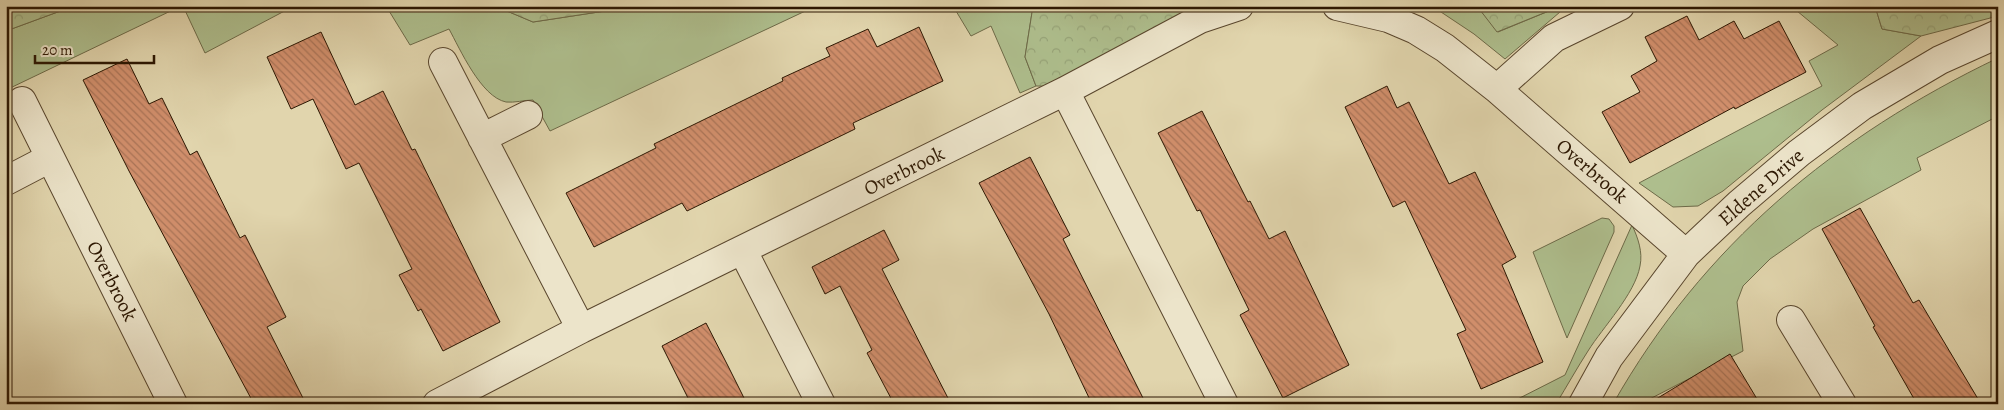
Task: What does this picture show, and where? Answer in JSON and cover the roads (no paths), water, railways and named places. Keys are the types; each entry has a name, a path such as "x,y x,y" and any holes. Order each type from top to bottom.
{"street":[{"name":"Overbrook","path":"437,404 582,329 1065,91 1200,20 1238,6"},
{"name":"Overbrook","path":"1337,6 1388,18 1416,30 1445,48 1497,89 1686,254"},
{"path":"1497,89 1554,38 1620,6"},
{"name":"Eldene Drive","path":"1583,404 1609,357 1686,254 1739,204 1799,153 1862,106 1940,60 1998,34"},
{"path":"442,62 582,329"},
{"path":"1065,91 1224,404"},
{"name":"Overbrook","path":"22,101 173,404"},
{"path":"482,138 528,115"},
{"path":"6,181 50,158"},
{"path":"743,251 821,404"},
{"path":"1791,320 1842,404"}]}
